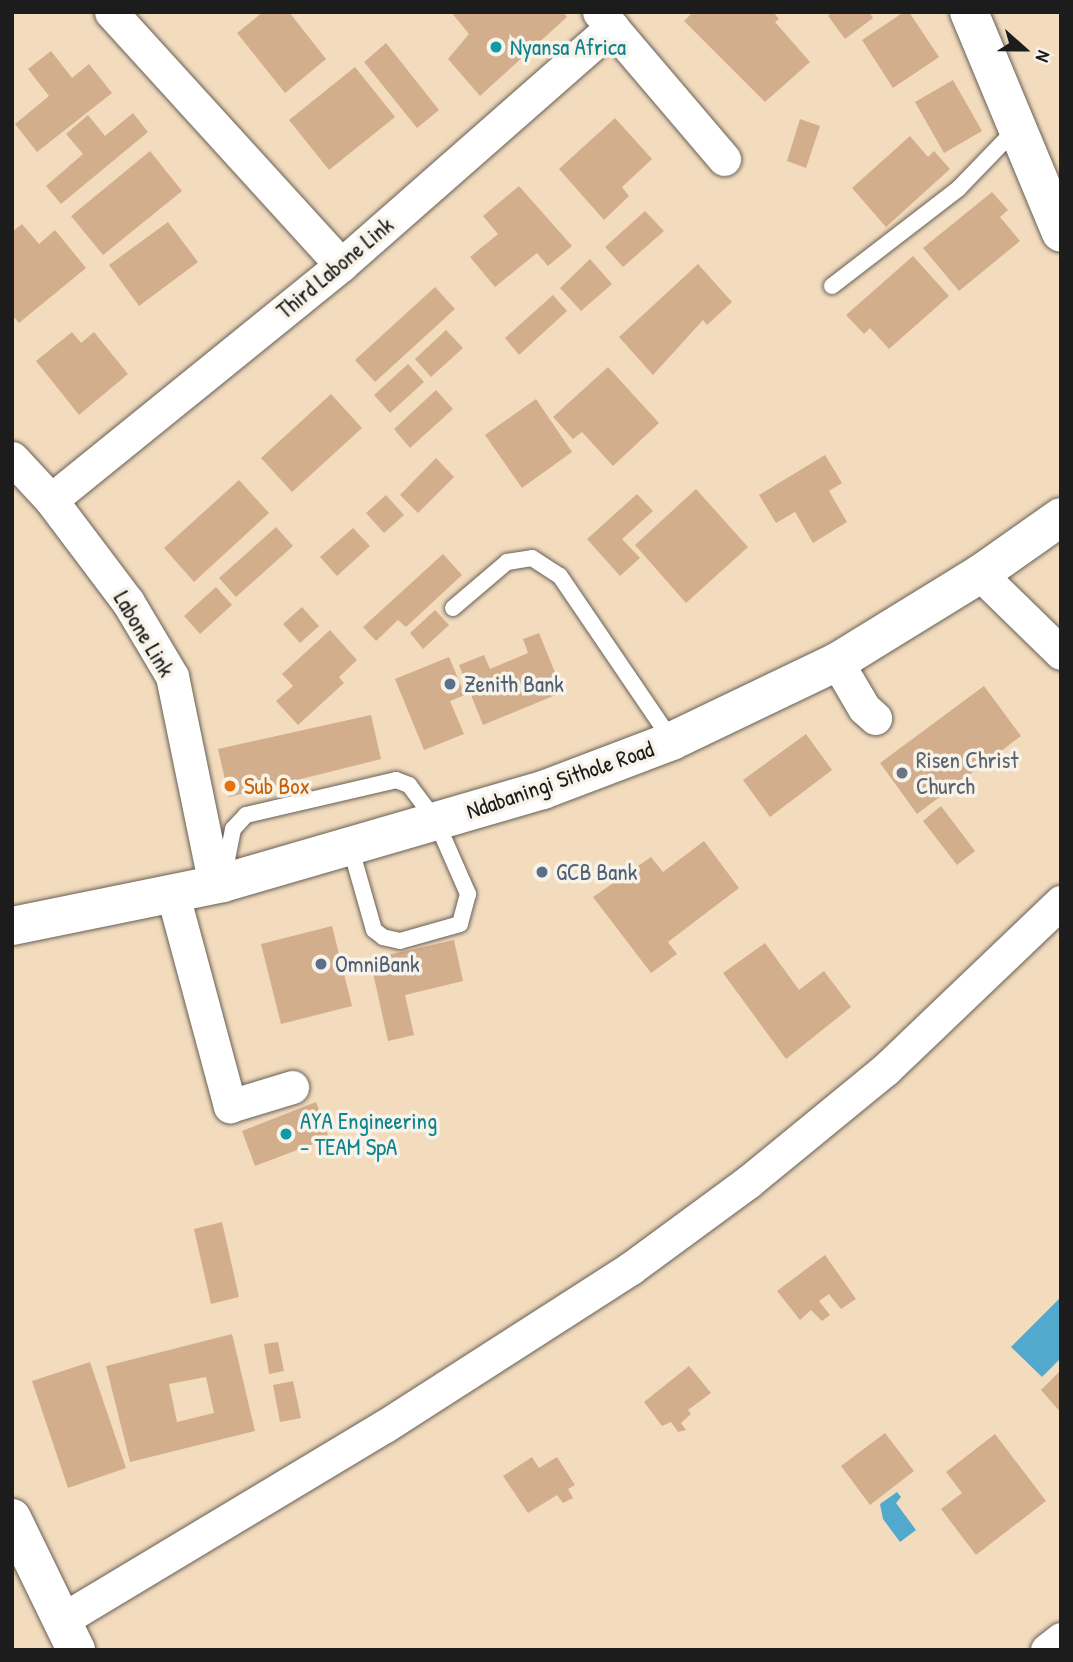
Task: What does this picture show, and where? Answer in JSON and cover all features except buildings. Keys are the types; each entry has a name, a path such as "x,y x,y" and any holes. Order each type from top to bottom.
{"street":[{"path":"111,12 341,265"},
{"path":"968,12 1061,233"},
{"path":"605,20 723,159"},
{"name":"Third Labone Link","path":"51,500 341,265 605,20"},
{"name":"Labone Link","path":"12,458 51,500 128,602 172,676 219,884"},
{"name":"Ndabaningi Sithole Road","path":"12,926 219,884 543,790 672,741 837,662 980,574 1061,517"},
{"path":"980,574 1061,653"},
{"path":"837,662 864,708 875,718"},
{"path":"173,895 230,1106 292,1087"},
{"path":"12,1518 68,1635 631,1268 748,1182 886,1069 1061,902"},
{"path":"1047,1650 1061,1639"}],"lane":[{"path":"832,286 958,189 1016,129"},
{"path":"453,608 507,562 532,558 560,576 672,741"},
{"path":"219,884 233,829 246,815 396,780 409,785 436,821 468,894 460,924 400,941 383,937 374,930 350,846"}],"water":[{"path":"1061,1297 1061,1358 1042,1377 1011,1347"},
{"path":"897,1492 901,1497 896,1503 916,1530 900,1542 883,1519 880,1504"}],"place":[{"name":"Nyansa Africa","path":"496,47"},
{"name":"Zenith Bank","path":"450,684"},
{"name":"Risen Christ Church","path":"902,773"},
{"name":"Sub Box","path":"230,786"},
{"name":"GCB Bank","path":"542,872"},
{"name":"OmniBank","path":"321,964"},
{"name":"AYA Engineering - TEAM SpA","path":"286,1134"}]}
